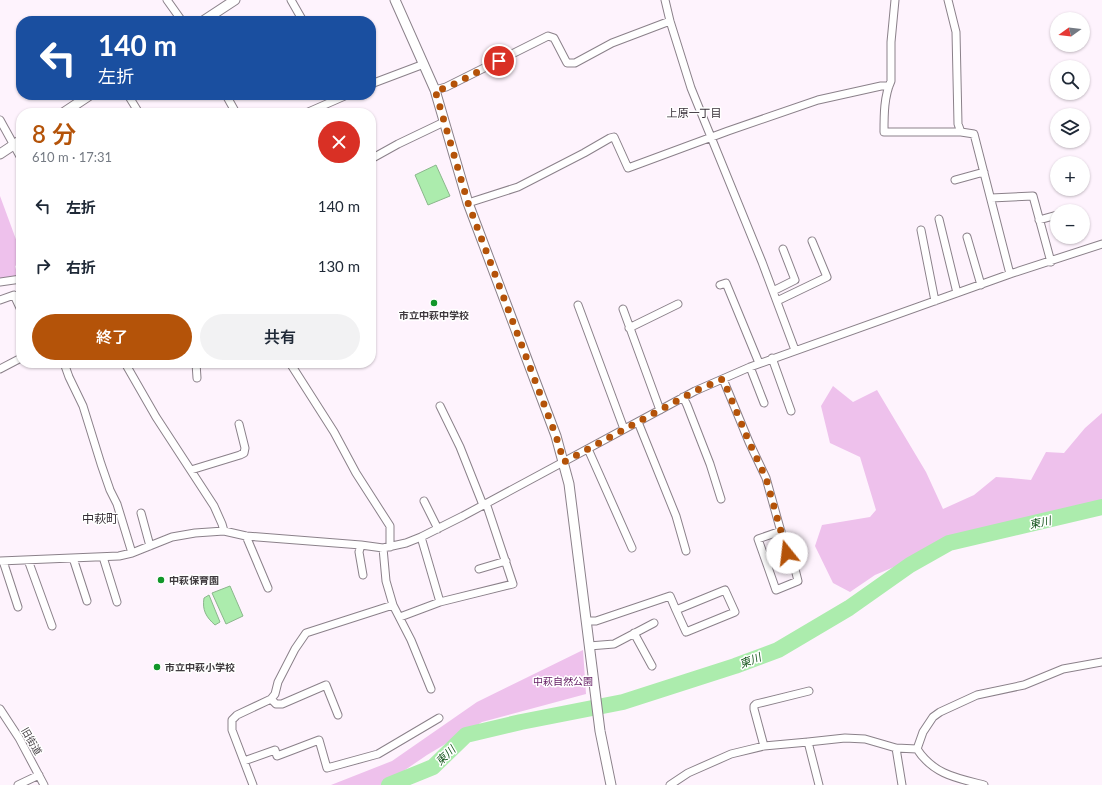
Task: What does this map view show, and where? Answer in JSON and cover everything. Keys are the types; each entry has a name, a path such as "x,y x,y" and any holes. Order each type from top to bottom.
{"street":[{"path":"167,0 178,16"},
{"path":"211,16 235,0"},
{"path":"291,0 300,16"},
{"path":"394,0 435,90 468,203 556,436 564,462 569,484 600,731 611,785"},
{"path":"665,0 691,88 762,262 795,350"},
{"path":"895,0 891,42 891,81 885,110 884,132 961,132 974,134 1010,274"},
{"path":"948,0 956,32 958,124 961,132"},
{"path":"435,90 446,88 548,36 554,38 567,63 575,63 612,43 670,21"},
{"path":"376,82 424,64"},
{"path":"468,203 518,187 610,138 614,137 628,168 711,137 818,100 881,86 889,86"},
{"path":"70,108 82,100"},
{"path":"317,108 336,100"},
{"path":"0,120 16,140"},
{"path":"376,156 444,122"},
{"path":"0,154 16,144"},
{"path":"955,180 984,172"},
{"path":"991,198 1033,196 1051,262"},
{"path":"1039,220 1050,217"},
{"path":"939,219 957,294"},
{"path":"921,230 935,301"},
{"path":"967,237 981,285"},
{"path":"777,301 827,277 812,241"},
{"path":"18,607 1,561 103,557 132,553 172,537 195,533 224,531 246,536 386,548 421,537 683,398 759,363 853,331 1010,274 1051,262 1102,244"},
{"path":"773,291 795,280 783,249"},
{"path":"0,282 16,280"},
{"path":"720,285 726,283 759,363"},
{"path":"0,300 14,295 16,299"},
{"path":"630,328 678,304"},
{"path":"578,306 624,429"},
{"path":"623,309 660,410"},
{"path":"772,358 791,411"},
{"path":"0,370 16,361"},
{"path":"750,367 764,403"},
{"path":"66,368 83,406 101,464 110,490 117,504 132,553"},
{"path":"128,368 156,417 214,506 224,531"},
{"path":"196,368 197,378"},
{"path":"293,368 334,432 356,473 390,526 386,548 386,581 393,605 400,617 431,690"},
{"path":"723,379 749,442 766,478 781,531 790,564 795,569 798,580 776,590 758,539 781,531"},
{"path":"683,398 710,464 722,499"},
{"path":"400,617 440,602 513,584 485,504 440,406"},
{"path":"638,422 676,516 686,551"},
{"path":"191,470 244,453 239,424"},
{"path":"588,449 632,548"},
{"path":"424,501 438,529"},
{"path":"141,513 150,546"},
{"path":"246,536 268,588"},
{"path":"421,537 440,602"},
{"path":"361,545 359,552 363,575"},
{"path":"103,557 117,602"},
{"path":"73,558 87,601"},
{"path":"28,560 52,626"},
{"path":"479,569 506,561"},
{"path":"586,622 596,621 670,596 676,610 686,632 734,612 725,590 676,610"},
{"path":"253,785 232,730 232,720 237,715 271,699 295,649 306,633 393,605"},
{"path":"589,646 614,644 654,623"},
{"path":"634,633 652,666"},
{"path":"984,785 950,777 922,758 917,749 923,732 933,717 940,712 977,695 1024,685 1063,669 1102,662"},
{"path":"271,699 276,704 282,704 326,685 338,715"},
{"path":"764,746 754,706 756,704 809,691"},
{"name":"旧街道","path":"0,709 19,738 44,785"},
{"path":"244,761 275,750 277,756 319,740 328,768 378,754 439,718"},
{"path":"670,785 688,773 731,754 764,746 845,738 865,739 896,748 917,749"},
{"path":"808,742 819,785"},
{"path":"896,748 902,785"},
{"path":"18,785 39,774"}],"green space":[{"path":"0,196 16,239 16,276 0,278"},
{"path":"833,386 853,402 877,390 926,472 943,509 974,495 996,477 1031,480 1046,452 1064,453 1085,428 1102,413 1102,500 977,532 875,575 850,592 833,583 815,546 822,525 870,517 876,510 860,457 830,443 821,406"},
{"name":"中萩自然公園","path":"583,650 586,694 482,722 427,755 383,785 331,785 392,761 477,702"}],"shaded area":[{"path":"436,165 450,196 428,205 415,175"},
{"path":"230,586 243,616 226,624 212,593"},
{"path":"209,595 220,622 215,625 209,619 204,610 204,598"}],"waterway":[{"name":"東川","path":"389,785 433,767 466,735 521,722 623,702 735,666 778,650 849,608 910,565 949,543 1102,507"}],"place":[{"name":"市立中萩中学校","path":"434,303"},
{"name":"中萩保育園","path":"161,580"},
{"name":"市立中萩小学校","path":"157,667"}],"district":[{"name":"上原一丁目","path":"694,112"},
{"name":"中萩町","path":"100,518"}],"route":[{"path":"499,61 446,88 435,90 468,203 556,436 564,462 695,391 723,379 749,442 766,478 787,553"}]}
